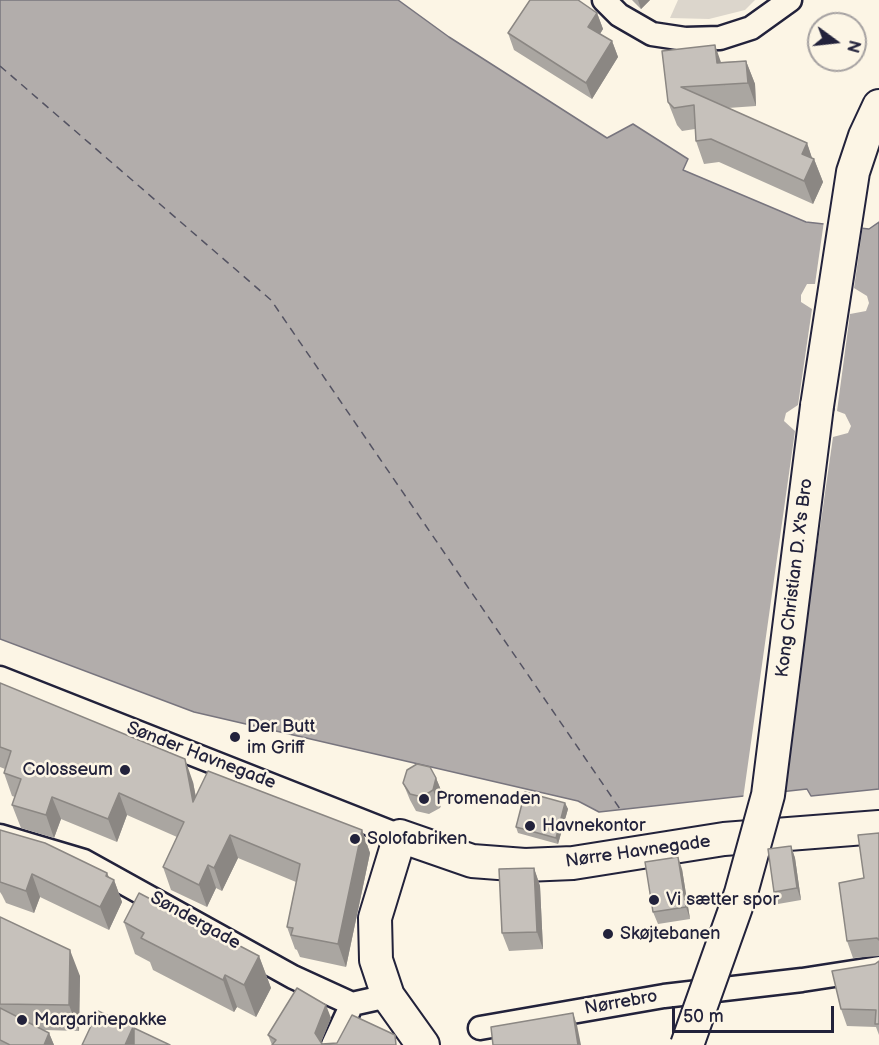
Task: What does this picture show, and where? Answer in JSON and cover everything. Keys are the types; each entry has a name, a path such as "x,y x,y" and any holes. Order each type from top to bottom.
{"street":[{"path":"604,0 619,15 652,34 685,39 720,38 751,28 790,0"},
{"name":"Kong Christian D. X's Bro","path":"687,1045 741,893 768,795 833,294 853,172 864,136 879,106"},
{"name":"Sønder Havnegade","path":"0,678 400,836"},
{"name":"Nørre Havnegade","path":"400,836 472,861 525,865 573,863 724,839 879,827"},
{"name":"Søndergade","path":"0,836 84,861 293,976 352,1004"},
{"path":"400,836 375,918 376,960 388,996 423,1045"},
{"name":"Nørrebro","path":"480,1028 664,996 834,976 879,968"},
{"path":"333,1045 352,1004 388,996"}],"shaded area":[{"path":"0,0 398,0 449,37 607,138 633,124 688,159 683,170 806,222 869,229 879,222 879,789 811,796 807,789 599,812 578,801 194,712 0,639"},
{"path":"678,0 755,0 745,10 709,19 670,18"}],"pier":[{"path":"824,221 863,225 854,288 867,296 869,303 866,311 850,314 837,411 845,414 851,426 848,433 833,437 782,794 743,799 795,431 784,421 786,413 798,405 812,309 801,302 801,295 807,284 815,284"}],"building":[{"path":"530,0 578,0 597,13 588,27 612,41 586,83 508,33"},
{"path":"715,45 717,63 746,61 748,83 681,87 807,143 802,154 814,159 804,181 711,139 696,141 694,105 674,108 668,102 662,51"},
{"path":"0,683 185,759 193,802 208,771 362,830 338,944 291,935 293,928 287,927 300,864 230,835 214,868 208,865 199,885 163,867 184,822 119,793 108,819 52,797 46,815 12,805 21,779 4,773 11,751 0,747"},
{"path":"417,764 430,767 436,778 433,790 422,797 410,794 403,783 407,770"},
{"path":"525,792 565,803 556,838 516,827"},
{"path":"0,830 45,843 107,873 106,876 114,880 100,907 32,874 26,891 0,882"},
{"path":"879,833 879,940 877,938 847,941 839,883 864,878 858,835"},
{"path":"791,846 797,888 774,892 768,849"},
{"path":"678,857 686,907 653,912 645,862"},
{"path":"534,868 537,932 502,933 499,869"},
{"path":"139,893 259,956 244,985 225,975 223,980 141,938 144,933 124,922"},
{"path":"0,917 70,950 69,1005 0,1004"},
{"path":"879,961 879,1024 875,1024 876,1010 841,1009 832,971 875,964"},
{"path":"297,988 326,1005 315,1033 322,1044 337,1043 352,1015 395,1035 396,1045 272,1045 276,1040 268,1035"},
{"path":"0,1008 49,1033 44,1045 10,1045 0,1040"},
{"path":"98,1011 133,1027 125,1045 82,1045"},
{"path":"573,1013 578,1045 493,1045 491,1027"},
{"path":"134,1028 170,1045 134,1045"}],"ferry route":[{"path":"0,66 271,300 620,809"}],"place":[{"name":"Der Butt im Griff","path":"235,737"},
{"name":"Colosseum","path":"125,770"},
{"name":"Promenaden","path":"424,799"},
{"name":"Havnekontor","path":"530,826"},
{"name":"Solofabriken","path":"355,839"},
{"name":"Vi sætter spor","path":"654,900"},
{"name":"Skøjtebanen","path":"608,934"},
{"name":"Margarinepakke","path":"22,1020"}]}
